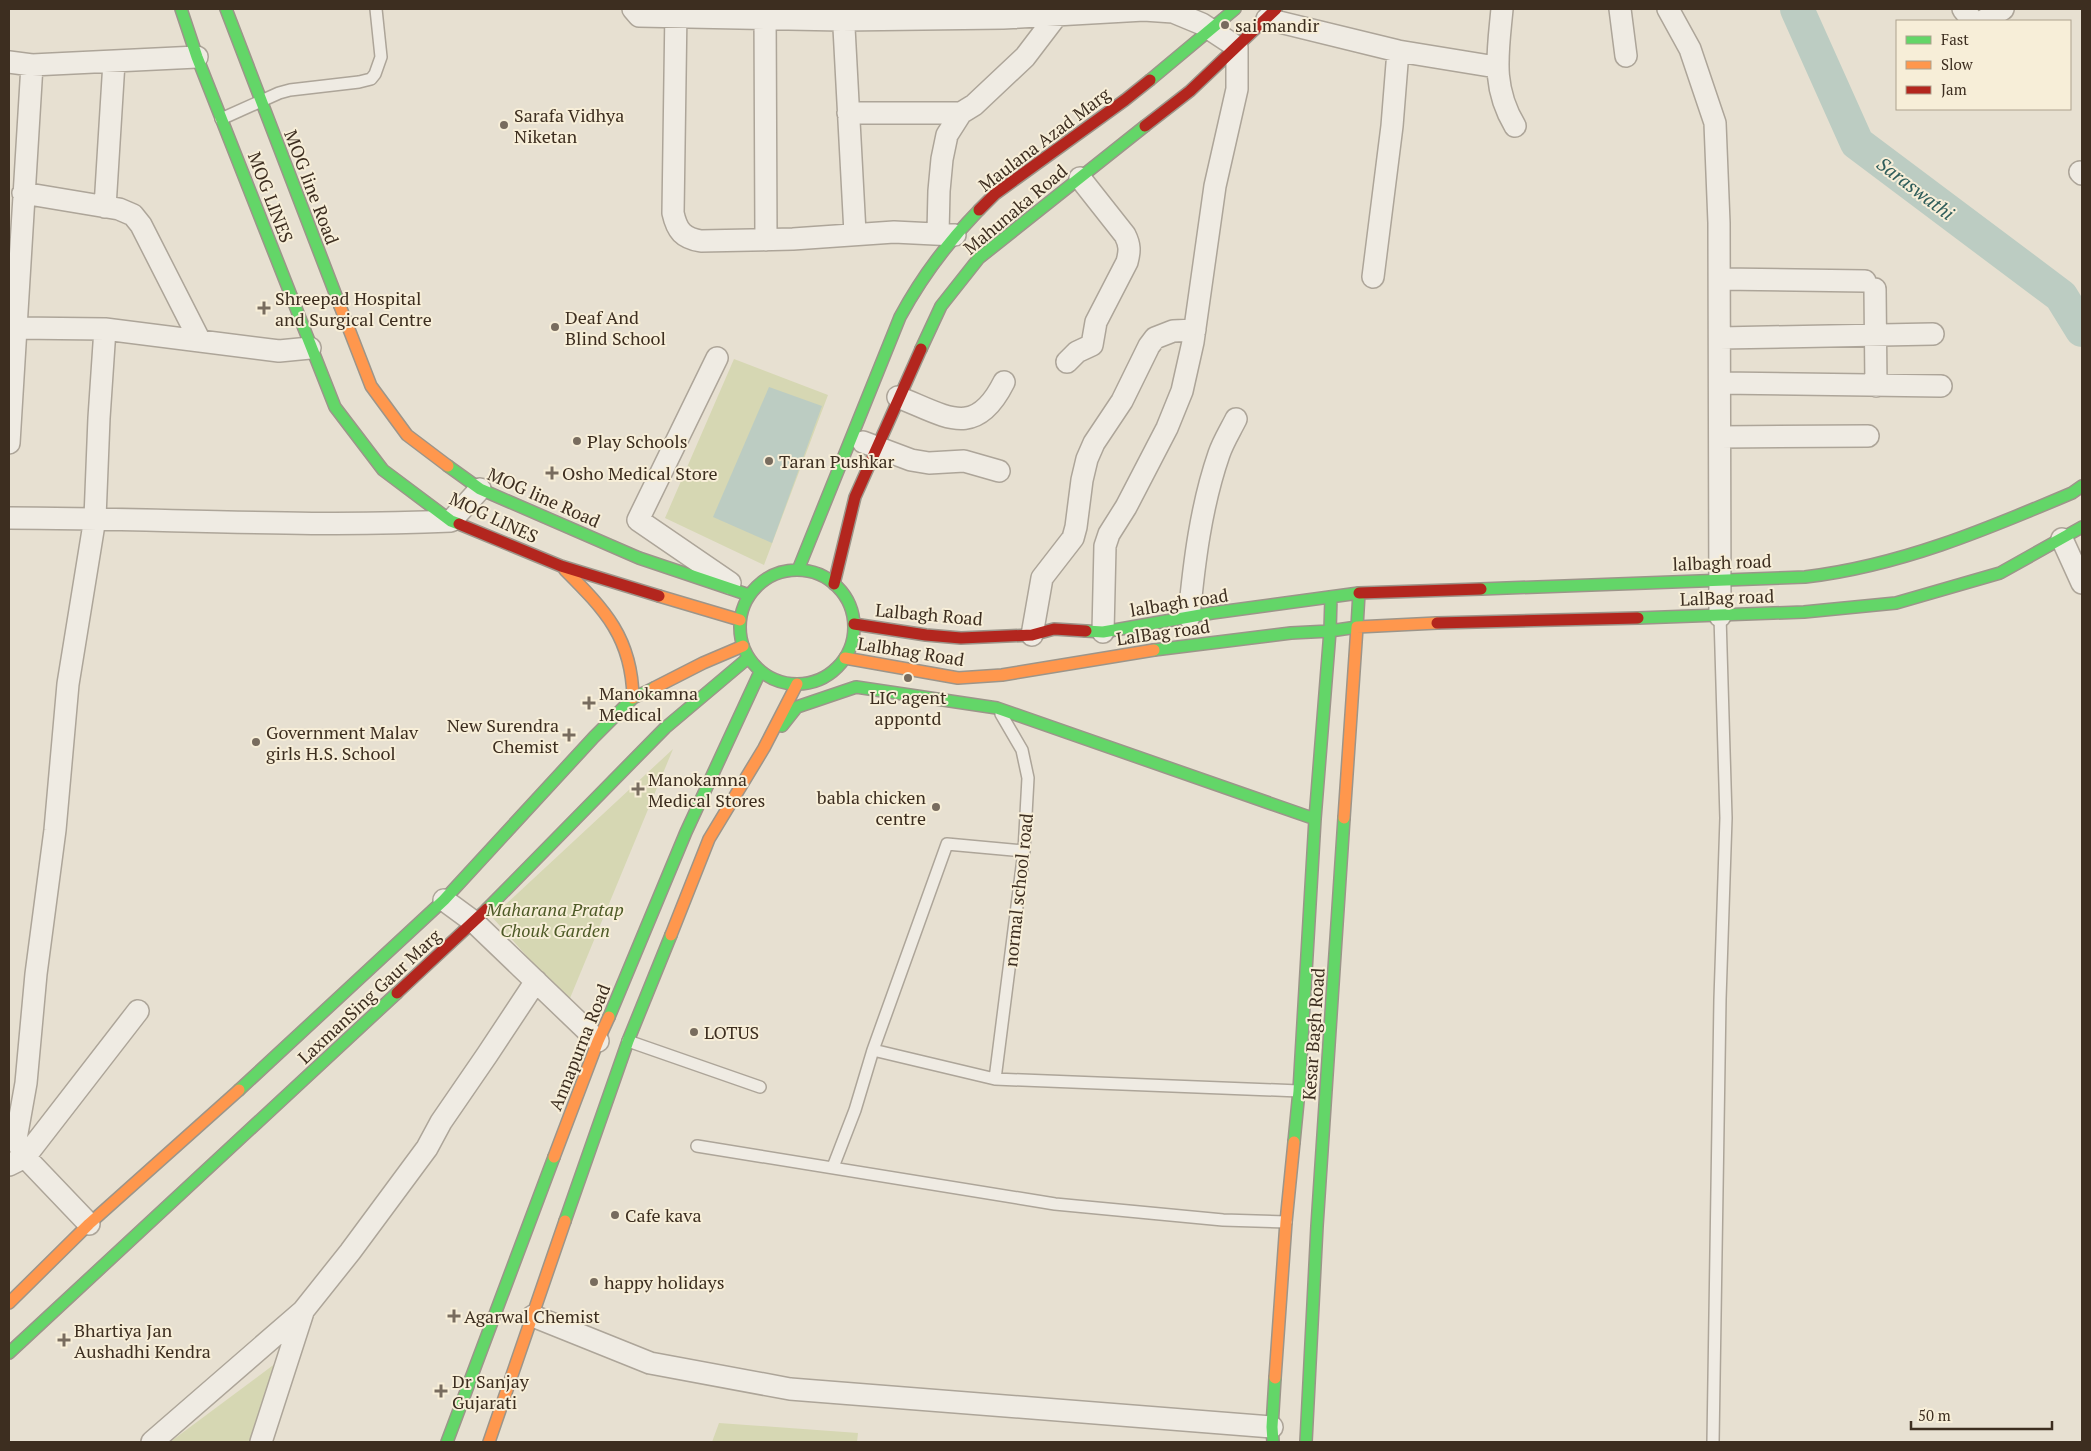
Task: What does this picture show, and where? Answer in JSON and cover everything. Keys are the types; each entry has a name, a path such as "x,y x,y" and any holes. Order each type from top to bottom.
{"main road":[{"name":"MOG LINES","path":"181,9 197,57 310,348 335,407 383,470 451,521 561,566 740,620"},
{"name":"MOG line Road","path":"226,9 371,386 407,436 480,490 639,558 749,595"},
{"name":"Maulana Azad Marg","path":"798,570 900,317 946,234 1044,157 1125,100 1235,9"},
{"name":"Mahunaka Road","path":"834,584 855,497 940,306 979,258 1190,91 1272,14"},
{"name":"lalbagh road","path":"1032,635 1054,629 1103,632 1189,617 1359,593 1805,577 1862,568 1976,533 2072,493 2082,486"},
{"name":"LalBag road","path":"1002,675 1172,647 1291,633 1330,632 1357,627 1468,622 1720,616 1804,612 1896,603 2000,573 2082,528"},
{"path":"561,566 592,596 620,636 632,665 634,679 633,698"},
{"path":"798,570 817,574 834,584 844,595 851,609 854,624 852,642 845,658 832,672 816,681 797,684 784,682 760,672 748,658 743,646 740,620 743,607 749,595 762,582 779,573 798,570"},
{"name":"Kesar Bagh Road","path":"1306,1442 1317,1226 1359,593"},
{"name":"Kesar Bagh Road","path":"1272,1434 1286,1222 1299,1091 1315,818 1330,632 1331,597"},
{"name":"Lalbagh Road","path":"854,624 926,635 961,638 1032,635"},
{"name":"LaxmanSing Gaur Marg","path":"9,1304 89,1224 186,1140 444,900 594,737 633,698 743,646"},
{"name":"LaxmanSing Gaur Marg","path":"9,1354 474,922 665,728 748,658"},
{"name":"Lalbhag Road","path":"845,658 958,678 1002,675"},
{"name":"Annapurna Road","path":"447,1442 598,1041 621,992 686,832 760,672"},
{"path":"958,678 997,708"},
{"path":"489,1442 628,1041 709,839 764,748 797,684"},
{"path":"764,748 796,707 856,687 997,708 1315,818"}],"street":[{"path":"633,9 639,16 676,13 1057,15 1134,9 1173,12 1210,29 1237,47 1237,89 1215,186 1195,330 1182,391 1175,412 1126,507 1109,534 1105,546 1103,632"},
{"path":"1502,9 1496,67 1506,111 1515,126"},
{"path":"1620,9 1626,56"},
{"path":"1668,9 1690,49 1715,123 1720,223 1720,616"},
{"path":"1963,9 1972,20"},
{"path":"1985,20 2003,9"},
{"path":"676,13 673,213 680,232 689,239 701,241 766,240 855,233 946,234 942,159 946,135 961,112"},
{"path":"765,13 766,240"},
{"path":"843,14 855,233"},
{"path":"1272,14 1398,51 1496,67"},
{"path":"848,113 961,112 974,105 1025,57 1057,15"},
{"path":"1373,277 1392,126 1398,51"},
{"path":"9,62 32,65 197,57"},
{"path":"105,206 114,62"},
{"path":"9,443 32,65"},
{"path":"1067,362 1077,352 1092,345 1096,322 1127,262 1129,252 1129,242 1125,235 1080,178"},
{"path":"23,192 119,209 133,216 141,225 200,340"},
{"path":"1720,279 1870,285 1875,335 1876,386"},
{"path":"16,328 105,329 278,351 310,348"},
{"path":"89,1224 17,1161 16,1139 26,1083 36,974 55,830 68,684 95,518 105,329"},
{"path":"1032,635 1042,578 1067,546 1075,532 1082,480 1087,459 1094,443 1122,401 1149,346 1155,338 1174,331 1195,330"},
{"path":"1720,338 1933,334"},
{"path":"717,358 638,520 749,595"},
{"path":"898,397 953,419 967,419 977,416 994,401 1004,382"},
{"path":"1720,383 1941,386"},
{"path":"1189,617 1194,562 1207,498 1220,453 1236,420"},
{"path":"1720,437 1868,436"},
{"path":"851,437 911,460 929,464 964,461 999,471"},
{"path":"9,518 386,524 451,521 480,490"},
{"path":"2062,539 2082,583"},
{"path":"444,900 474,922 598,1041"},
{"path":"152,1442 303,1311 350,1252 427,1148 441,1122 536,980"},
{"path":"17,1161 138,1011"},
{"path":"1286,1222 1317,1226"},
{"path":"261,1442 303,1311"},
{"path":"533,1316 650,1363 790,1389 1272,1434"}],"lane":[{"path":"221,119 290,90 371,79 375,74 381,57 376,9"},
{"path":"1713,1442 1720,999 1726,818 1720,616"},
{"name":"normal school road","path":"996,1079 1024,851 1028,778 1022,750 997,708"},
{"path":"833,1167 855,1110 873,1050 946,844 1024,851"},
{"path":"628,1041 760,1088"},
{"path":"873,1050 996,1079 1299,1091"},
{"path":"697,1146 1055,1204 1223,1220 1286,1222"}],"green space":[{"path":"734,359 828,395 764,565 665,518"},
{"name":"Maharana Pratap Chouk Garden","path":"673,749 568,1003 492,917"},
{"path":"276,1363 253,1442 170,1442"},
{"path":"719,1423 858,1433 857,1442 712,1442"}],"shaded area":[{"name":"Taran Pushkar","path":"769,387 822,406 772,543 713,517"}],"waterway":[{"name":"Saraswathi","path":"1797,9 1857,143 2061,296 2082,330"}],"traffic: fast":[{"path":"181,9 197,57 335,407 383,470 451,521 459,524"},
{"path":"226,9 340,306"},
{"path":"1150,80 1235,9"},
{"path":"921,349 941,306 979,258 1145,126"},
{"path":"798,570 900,317 936,261 979,210"},
{"path":"448,466 480,489 639,558 749,595"},
{"path":"1481,589 1805,577 1840,572 1941,545 2039,507 2072,493 2082,486"},
{"path":"1638,618 1804,612 1896,603 2000,573 2082,527"},
{"path":"797,570 819,575 837,587 849,605 854,627 849,649 837,667 819,679 797,684 775,679 757,667 745,649 740,627 745,605 757,587 775,575 797,570"},
{"path":"1086,631 1103,632 1212,613 1359,593 1357,627 1330,631 1331,597"},
{"path":"1154,650 1291,633 1330,631 1315,819 1299,1091 1294,1142"},
{"path":"487,909 665,728 748,658"},
{"path":"609,1017 686,832 760,672"},
{"path":"782,726 797,707 856,687 997,708 1315,819"},
{"path":"239,1090 444,900 594,737 633,698 654,688"},
{"path":"1306,1442 1317,1226 1344,818"},
{"path":"565,1221 628,1041 671,935"},
{"path":"9,1353 397,993"},
{"path":"447,1442 554,1157"},
{"path":"1273,1442 1275,1378"}],"traffic: slow":[{"path":"340,306 371,386 407,435 448,466"},
{"path":"565,570 592,598 614,626 628,658 633,698"},
{"path":"659,596 740,620"},
{"path":"1344,818 1357,627 1437,623"},
{"path":"654,688 703,663 743,646"},
{"path":"845,658 958,678 1002,675 1154,650"},
{"path":"671,935 709,839 764,748 797,684"},
{"path":"554,1157 609,1017"},
{"path":"9,1303 89,1224 239,1090"},
{"path":"1275,1378 1286,1222 1294,1142"},
{"path":"489,1442 565,1221"}],"traffic: jam":[{"path":"1145,126 1190,91 1276,9"},
{"path":"979,210 995,194 1150,80"},
{"path":"834,584 855,497 921,349"},
{"path":"459,524 561,566 659,596"},
{"path":"1359,593 1481,589"},
{"path":"1437,623 1638,618"},
{"path":"854,624 926,635 961,638 1032,635 1054,629 1086,631"},
{"path":"397,993 487,909"}],"place":[{"name":"sai mandir","path":"1225,25"},
{"name":"Sarafa Vidhya Niketan","path":"504,125"},
{"name":"Shreepad Hospital and Surgical Centre","path":"264,308"},
{"name":"Deaf And Blind School","path":"555,327"},
{"name":"Play Schools","path":"577,441"},
{"name":"Taran Pushkar","path":"769,461"},
{"name":"Osho Medical Store","path":"552,473"},
{"name":"LIC agent appontd","path":"908,678"},
{"name":"Manokamna Medical","path":"589,703"},
{"name":"New Surendra Chemist","path":"569,735"},
{"name":"Government Malav girls H.S. School","path":"256,742"},
{"name":"Manokamna Medical Stores","path":"638,789"},
{"name":"babla chicken centre","path":"936,807"},
{"name":"LOTUS","path":"694,1032"},
{"name":"Cafe kava","path":"615,1215"},
{"name":"happy holidays","path":"594,1282"},
{"name":"Agarwal Chemist","path":"454,1316"},
{"name":"Bhartiya Jan Aushadhi Kendra","path":"64,1340"},
{"name":"Dr Sanjay Gujarati","path":"441,1391"}]}
